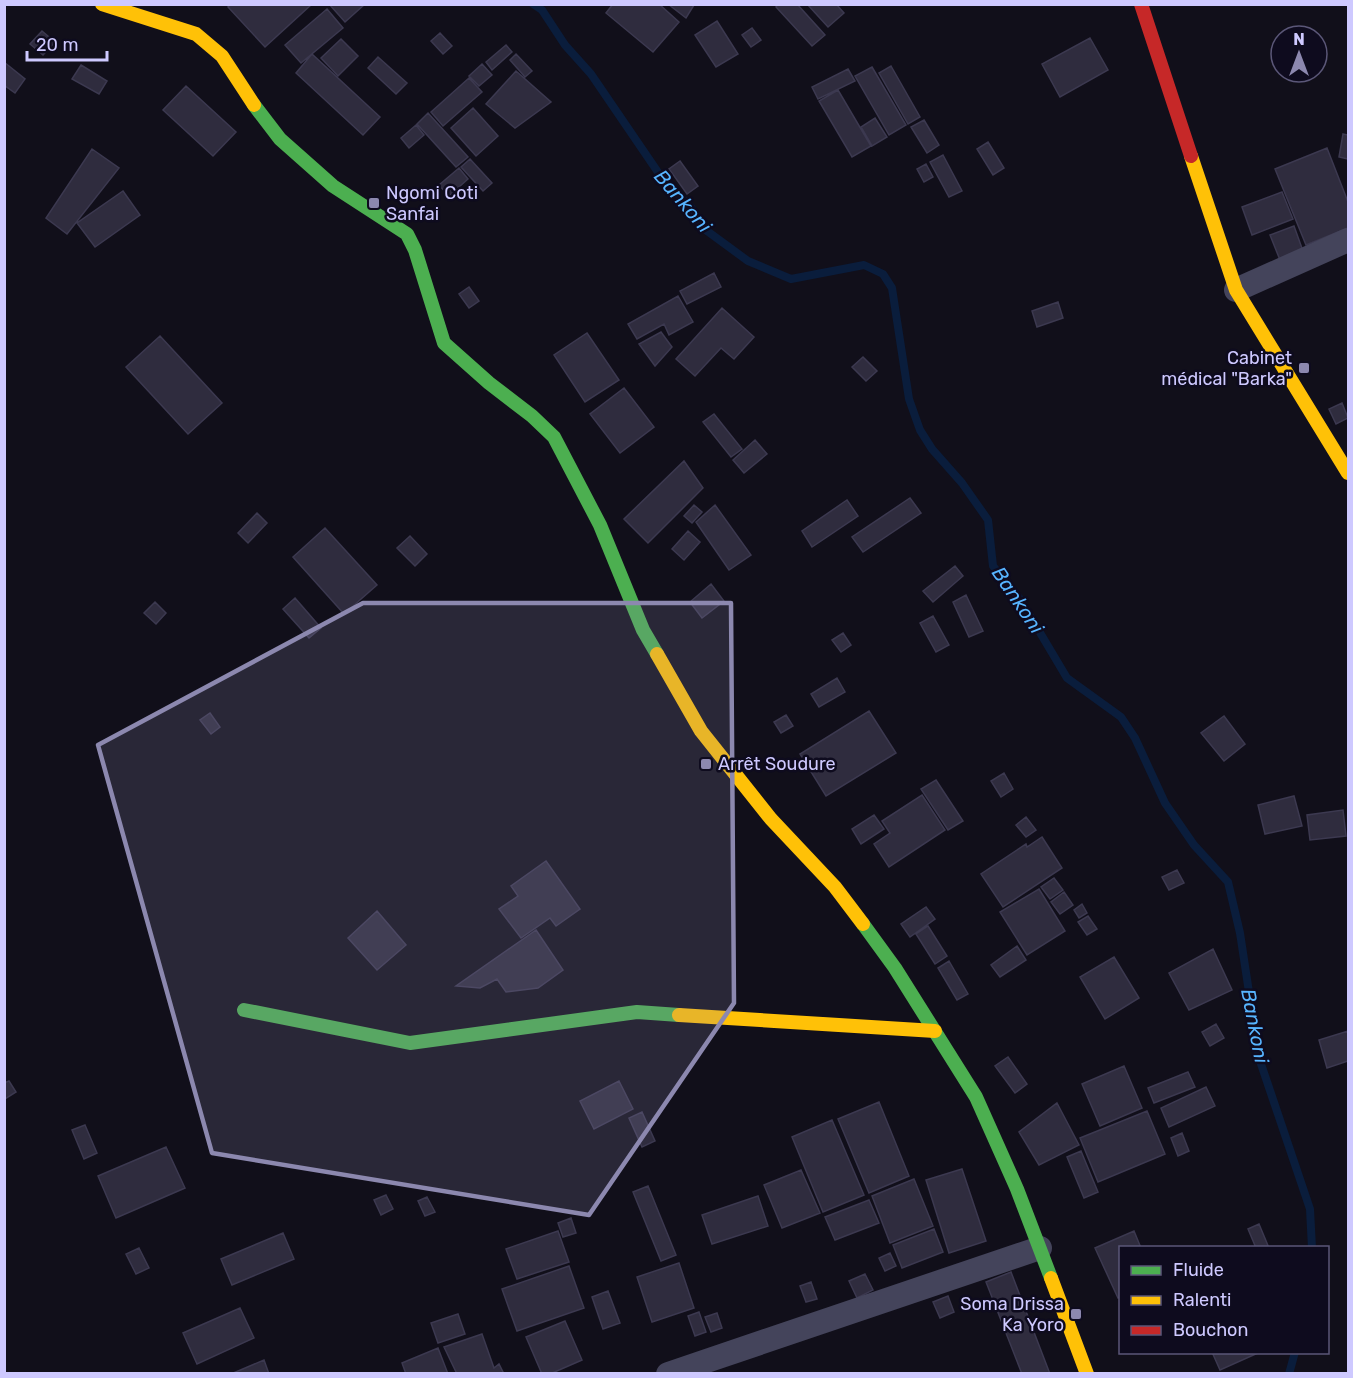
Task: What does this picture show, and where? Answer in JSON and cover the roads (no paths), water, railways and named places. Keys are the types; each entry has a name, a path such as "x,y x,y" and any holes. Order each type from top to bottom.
{"street":[{"path":"102,4 196,34 222,56 260,115 280,139 333,186 407,234 415,250 444,343 489,383 532,416 554,438 600,525 643,630 701,731 771,819 835,886 895,968 976,1097 1017,1189 1087,1374"},
{"path":"1142,4 1236,290 1348,473"},
{"path":"1236,290 1348,240"},
{"path":"244,1010 410,1044 637,1012 935,1031"},
{"path":"668,1374 1040,1248"}],"waterway":[{"name":"Bankoni","path":"533,4 542,10 565,45 591,74 664,181 691,207 703,228 748,261 791,279 864,265 883,274 892,288 909,399 920,430 932,449 962,483 988,520 993,566 1020,599 1067,678 1121,717 1135,738 1165,803 1194,845 1228,882 1240,933 1259,1058 1310,1209 1312,1246"},
{"name":"Bankoni","path":"1289,1374 1294,1354"}],"place":[{"name":"Ngomi Coti Sanfai","path":"374,203"},
{"name":"Cabinet médical \"Barka\"","path":"1304,368"},
{"name":"Arrêt Soudure","path":"706,764"},
{"name":"Soma Drissa Ka Yoro","path":"1076,1314"}]}
